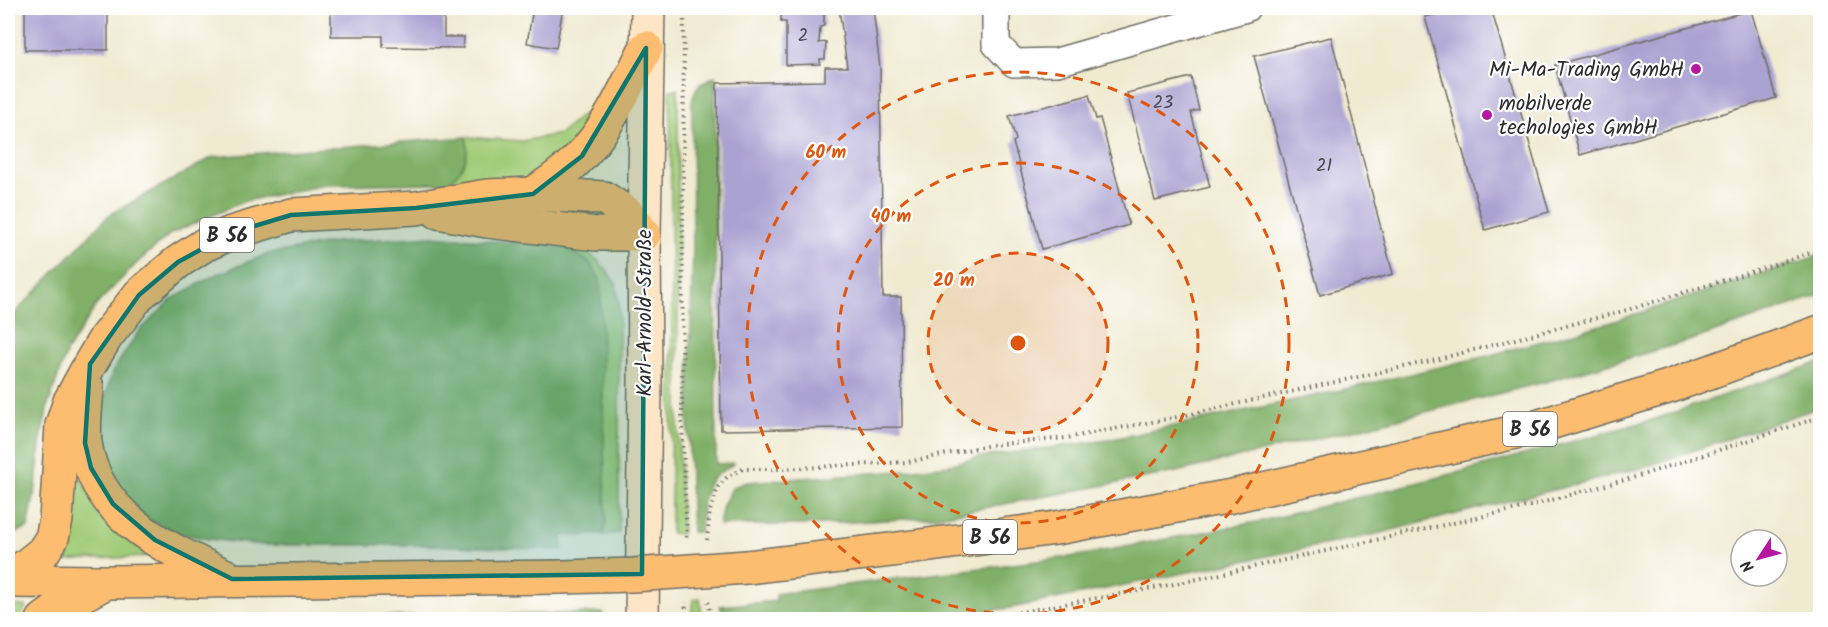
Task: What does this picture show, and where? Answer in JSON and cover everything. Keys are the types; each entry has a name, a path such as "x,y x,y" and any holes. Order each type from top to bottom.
{"highway":[{"path":"533,194 567,170 582,156 597,136 646,48"},
{"name":"B 56","path":"8,581 43,552 51,538 56,520 62,425 70,401 90,364 106,337 139,295 178,262 204,245 231,233 291,215 416,208 487,196 533,194 604,198 627,213 644,234"},
{"name":"B 56","path":"416,208 487,221 596,234 644,234"},
{"name":"B 56","path":"8,581 107,582 633,575 747,567 1056,528 1232,496 1533,428 1671,386 1821,332"},
{"name":"B 56","path":"90,364 84,425 85,443 91,468 100,487 112,504 141,531 178,554 232,579"},
{"name":"B 56","path":"43,620 62,606 107,582"}],"main road":[{"name":"Karl-Arnold-Straße","path":"642,620 648,8"}],"street":[{"path":"996,8 996,44 1014,63 1057,62 1246,8"}],"path":[{"path":"684,8 682,422 687,544"},
{"path":"707,543 710,511 718,487 728,476 743,469 908,462 991,445 1066,438 1173,418 1435,360 1627,310 1821,249"},
{"path":"977,620 1175,584 1526,507 1639,477 1821,417"},
{"path":"685,620 686,599"},
{"path":"708,601 712,620"}],"highlighted area":[{"path":"646,48 642,574 232,579 155,540 113,504 91,468 85,443 90,364 139,295 178,262 231,233 291,215 416,208 533,194 582,156"}],"green space":[{"path":"715,76 716,464 735,463 710,481 702,503 700,532 692,532 688,422 693,250 692,104 698,86"},
{"path":"678,89 678,423 682,534 671,533 670,90"},
{"path":"600,100 593,127 531,179 501,183 447,183 463,163 466,137 522,141 560,134"},
{"path":"466,137 467,151 464,163 447,183 325,185 245,201 170,234 136,264 98,303 67,351 48,405 28,528 8,536 8,327 15,313 109,215 213,157"},
{"path":"432,236 564,246 589,262 600,279 606,522 603,535 562,536 563,550 423,545 262,545 178,533 147,519 129,501 109,472 99,444 102,408 112,372 139,331 172,299 213,276 267,254 335,242"},
{"path":"564,246 584,250 605,268 616,284 619,304 619,533 603,535 606,522"},
{"path":"1820,255 1820,295 1695,339 1549,381 1362,428 1176,472 935,517 807,525 719,525 723,505 733,487 747,482 900,471 948,465 979,457 1108,440 1487,356 1605,324"},
{"path":"1820,362 1820,407 1646,467 1372,535 1016,607 926,620 725,619 720,606 776,601 776,594 1077,556 1262,521 1460,472 1655,419"},
{"path":"75,471 110,523 131,543 153,556 61,561 72,521"},
{"path":"700,598 702,619 691,619 693,600"},
{"path":"8,606 26,606 20,619 8,619"},
{"path":"603,613 603,620 215,619"}],"building":[{"path":"25,8 108,8 108,50 25,50"},
{"path":"356,8 444,13 444,37 464,37 463,48 383,47 383,36 331,36 331,11 356,11"},
{"path":"533,8 563,8 556,48 527,43"},
{"path":"781,8 824,8 824,26 820,27 819,43 826,42 825,59 820,59 820,64 786,65 786,22 781,22"},
{"path":"839,8 873,8 880,68 883,297 901,297 902,427 721,430 717,83 825,81 825,67 847,67"},
{"name":"mobilverde techologies GmbH","path":"1460,8 1491,8 1549,212 1485,230 1425,17"},
{"name":"Mi-Ma-Trading GmbH","path":"1751,10 1776,98 1580,155 1555,65"},
{"path":"1331,37 1393,274 1320,295 1254,56"},
{"path":"1191,77 1199,110 1191,112 1210,187 1155,201 1127,93"},
{"path":"1089,95 1096,119 1100,118 1129,225 1042,249 1013,142 1016,140 1009,116"}],"place":[{"name":"Mi-Ma-Trading GmbH","path":"1696,69"},
{"name":"mobilverde techologies GmbH","path":"1487,115"}]}
